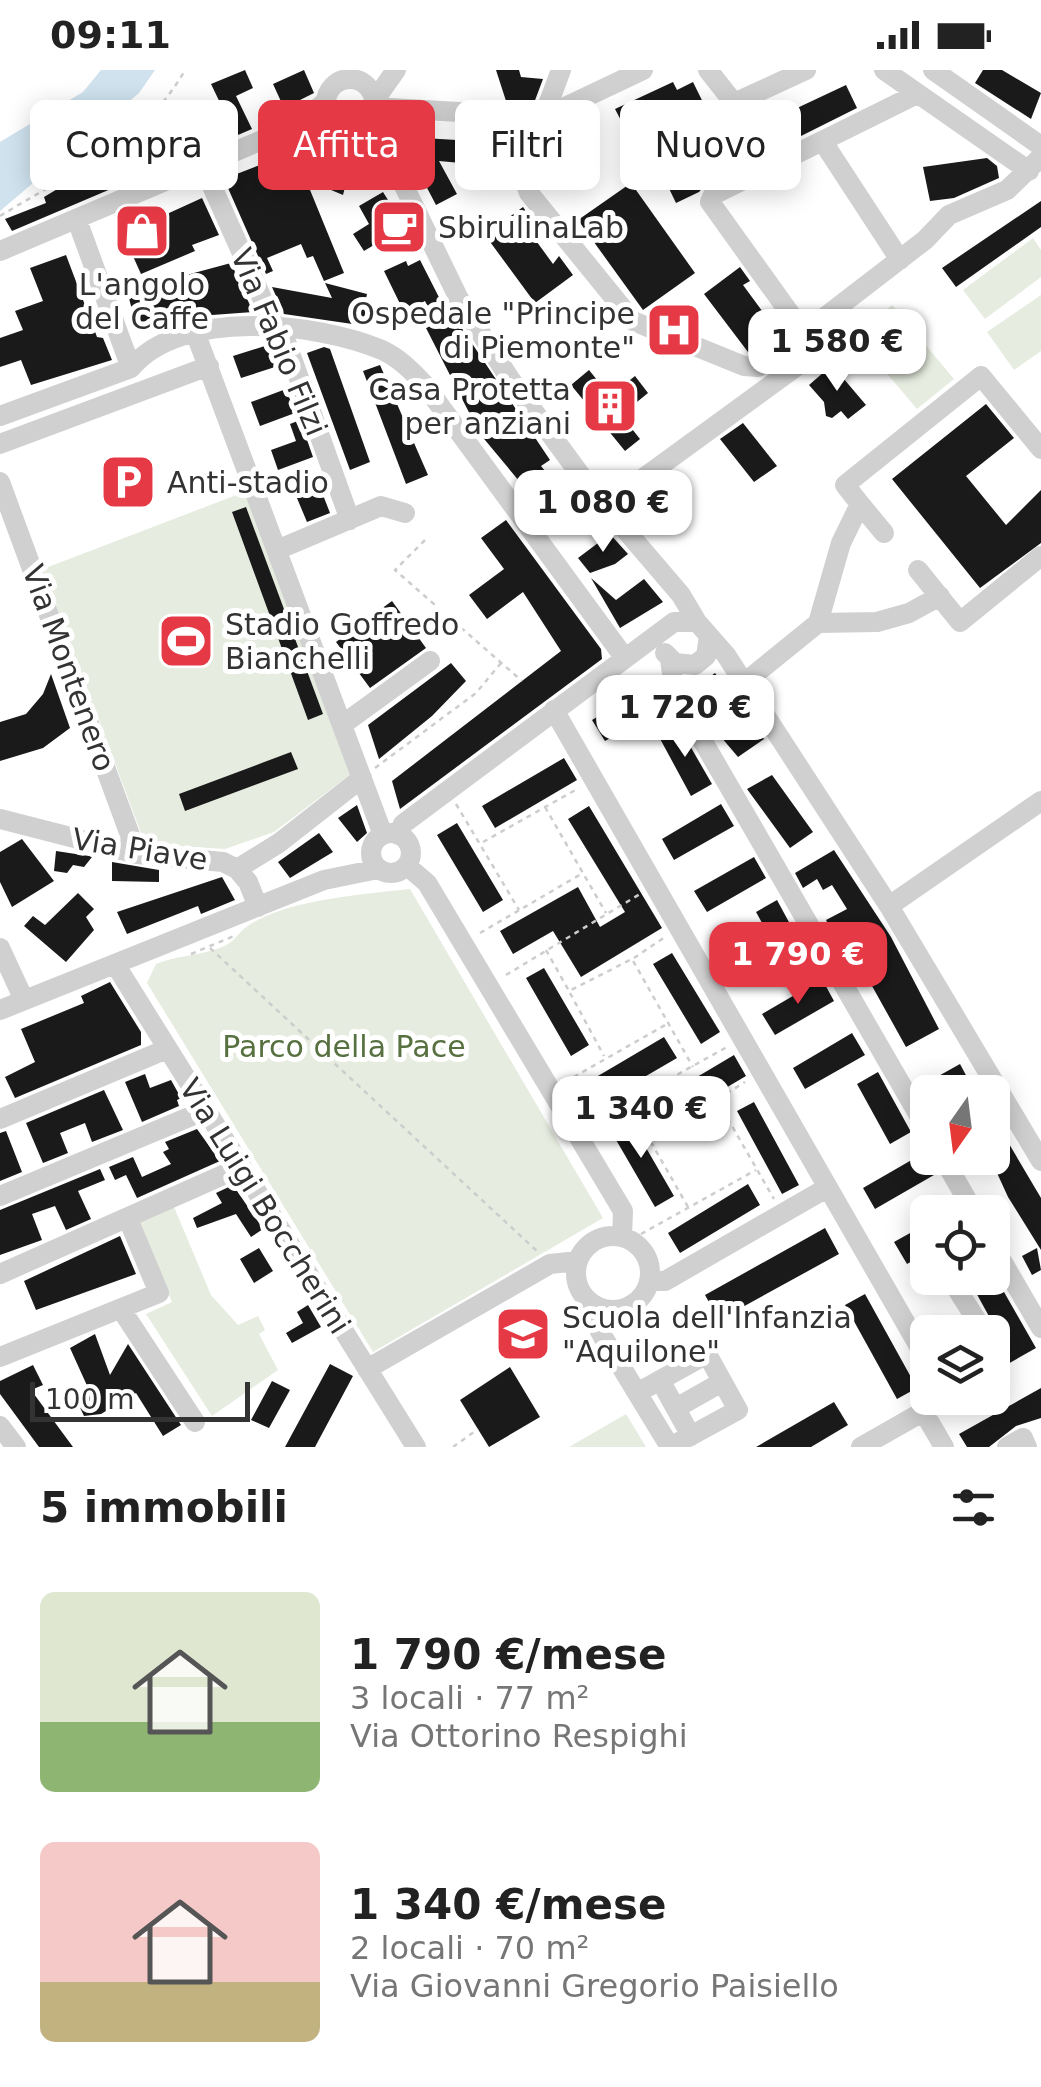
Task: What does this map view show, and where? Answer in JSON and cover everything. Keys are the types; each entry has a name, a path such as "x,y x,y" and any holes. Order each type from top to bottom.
{"street":[{"path":"328,87 349,76 393,70"},
{"path":"377,100 393,70"},
{"path":"551,100 562,70"},
{"path":"708,70 734,103 806,70"},
{"path":"528,190 632,320 758,367 900,260 948,216 1007,190 1035,164 884,70"},
{"path":"933,70 1041,146"},
{"path":"578,100 637,71"},
{"path":"349,76 370,89 372,100"},
{"path":"804,333 710,202 713,195 917,94"},
{"path":"823,142 900,260"},
{"path":"0,251 146,190"},
{"name":"Via Fabio Filzi","path":"213,190 274,325 286,342 350,520"},
{"path":"403,190 459,299 510,379 605,506 668,585 681,595 704,638 738,675 889,906 1041,1161"},
{"path":"77,220 132,368"},
{"path":"0,416 132,368 146,350 195,332 274,325 381,350 406,365 424,384 632,654"},
{"path":"195,332 362,778 383,848 396,873 406,866 410,848 383,848"},
{"path":"605,506 826,344"},
{"path":"0,444 209,366"},
{"path":"884,533 845,486 982,376 1041,448"},
{"name":"Via Montenero","path":"0,482 137,854"},
{"path":"818,624 841,544 860,504"},
{"path":"277,550 380,506 405,513"},
{"path":"918,570 960,622 1041,556"},
{"path":"668,585 675,694 910,1101"},
{"path":"738,675 818,624 877,622 909,613 940,596"},
{"path":"671,646 695,665 704,638"},
{"path":"0,1010 324,880 383,848 404,824 632,654 704,638"},
{"path":"342,725 430,660"},
{"path":"554,710 910,1332"},
{"path":"237,868 279,843 362,778"},
{"path":"889,906 1041,801"},
{"name":"Via Piave","path":"0,819 137,854 223,862 237,868 258,906"},
{"path":"406,866 428,883 623,1211 627,1240 647,1258 650,1281 637,1302 614,1310 602,1309 591,1303 578,1284 578,1260 591,1244 627,1240"},
{"path":"0,948 24,1000"},
{"name":"Via Luigi Boccherini","path":"115,964 415,1447"},
{"path":"0,1119 167,1049"},
{"path":"0,1196 206,1110"},
{"path":"0,1274 241,1167"},
{"path":"650,1281 665,1282 825,1189"},
{"path":"0,1357 159,1293 128,1219"},
{"path":"367,1369 550,1264 578,1260"},
{"path":"1010,1275 1041,1328"},
{"path":"121,1309 194,1422"},
{"path":"602,1309 600,1332 670,1447 738,1410 707,1354 637,1392"},
{"path":"660,1380 691,1436"},
{"path":"676,1408 722,1382"},
{"path":"861,1447 916,1415"},
{"path":"925,1415 944,1447"},
{"path":"0,1426 16,1447"},
{"path":"1007,1447 1022,1438 1027,1447"}],"path":[{"path":"0,216 84,170 119,144 162,103 185,70"},
{"path":"425,540 395,570 522,681"},
{"path":"362,778 476,693 501,663"},
{"path":"483,842 594,780"},
{"path":"447,791 483,842 519,910"},
{"path":"544,807 606,914"},
{"path":"464,943 583,874"},
{"path":"488,985 654,886"},
{"path":"179,950 193,954 210,948 232,938 241,925"},
{"path":"569,992 632,959 679,928"},
{"path":"210,948 550,1264"},
{"path":"546,950 606,1059"},
{"path":"632,959 693,1066"},
{"path":"551,1090 668,1023"},
{"path":"576,1132 742,1039"},
{"path":"648,1137 761,1072"},
{"path":"717,1100 782,1214"},
{"path":"629,1102 688,1207"},
{"path":"627,1240 757,1170"},
{"path":"452,1447 478,1429"}],"green space":[{"path":"1033,238 1041,250 1041,277 985,319 963,290"},
{"path":"1041,295 1041,351 1014,370 987,332"},
{"path":"892,305 954,379 917,409 855,336"},
{"name":"Stadio Goffredo Bianchelli","path":"247,491 351,774 274,832 225,849 145,844 43,569"},
{"name":"Parco della Pace","path":"410,889 603,1218 373,1352 147,983 156,964 222,947 261,918 280,911 324,900"},
{"path":"174,1207 211,1295 238,1325 258,1316 265,1330 259,1334 278,1370 212,1416 146,1314 172,1302 139,1222"},
{"path":"626,1414 646,1447 569,1447"}],"water":[{"path":"101,70 155,70 131,100 70,100 83,92"},
{"path":"30,124 30,186 0,211 0,142"}],"building":[{"path":"245,70 253,88 236,96 238,100 219,100 211,84"},
{"path":"304,70 314,93 300,100 280,100 273,84"},
{"path":"496,70 519,70 521,77 543,79 535,100 506,100"},
{"path":"983,70 1002,70 1041,93 1031,119 975,83"},
{"path":"673,82 677,90 693,82 702,100 634,100"},
{"path":"846,85 857,108 801,136 801,106"},
{"path":"238,100 252,129 238,135"},
{"path":"435,139 455,140 455,162 439,161 457,194 436,205 428,190 435,190"},
{"path":"987,158 997,166 999,178 954,198 930,201 923,167"},
{"path":"258,166 258,190 310,190 344,273 324,281 313,256 307,258 301,244 267,258 273,271 266,274 229,190 238,190 238,174"},
{"path":"56,190 108,190 12,231 5,219 46,203 44,197"},
{"path":"621,190 636,190 695,273 643,310 578,220"},
{"path":"670,190 701,190 699,192 676,203"},
{"path":"383,192 412,238 391,251 384,239 364,251 353,234 369,224 359,206"},
{"path":"202,198 219,235 192,245 195,251 141,274 123,234"},
{"path":"1041,201 1041,227 956,287 942,268"},
{"path":"523,207 533,221 526,227 553,264 559,256 573,275 535,303 485,235"},
{"path":"66,255 97,337 103,338 112,360 31,385 21,360 0,367 0,338 23,330 15,311 43,301 30,268"},
{"path":"420,260 448,315 451,312 550,460 541,466 568,500 577,494 594,516 575,531 548,498 539,505 480,434 426,328 435,322 425,301 404,312 384,271 406,261 408,266"},
{"path":"231,263 253,312 212,315 138,332 127,291"},
{"path":"740,267 750,281 743,285 768,319 774,315 785,330 754,353 748,352 704,294"},
{"path":"325,283 367,294 366,299 372,301 366,326 284,314 272,287 332,298"},
{"path":"268,345 275,367 241,378 233,356"},
{"path":"330,349 370,462 350,470 307,353"},
{"path":"380,365 428,475 406,484 363,371"},
{"path":"832,365 866,405 848,419 841,411 832,418 826,416 824,402 809,385"},
{"name":"Casa Protetta per anziani","path":"589,370 610,396 635,376 648,393 621,415 640,439 625,451 571,385"},
{"path":"286,389 295,413 260,426 251,402"},
{"path":"986,404 1014,438 966,476 1006,525 1041,490 1041,543 980,588 892,479"},
{"path":"300,420 313,457 278,470 271,450 296,441 290,424"},
{"path":"743,423 777,466 754,482 720,439"},
{"path":"318,482 330,513 307,522 294,491"},
{"path":"246,507 323,714 308,720 232,512"},
{"path":"506,520 601,649 602,659 400,809 392,781 561,651 523,592 487,619 469,595 504,569 481,538"},
{"path":"610,534 628,554 615,564 590,573 578,558"},
{"path":"591,578 616,600 644,579 663,602 620,628"},
{"path":"392,601 426,648 370,688 336,642"},
{"path":"451,663 466,681 432,716 379,759 368,725"},
{"path":"715,673 731,695 719,703 712,692 704,698 696,687"},
{"path":"51,674 70,728 43,748 0,761 0,722 26,714 43,694"},
{"path":"652,685 664,707 605,741 592,720"},
{"path":"733,708 748,728 754,725 764,739 738,757 710,724"},
{"path":"678,725 712,784 691,796 658,735"},
{"path":"291,752 298,769 185,811 179,794"},
{"path":"564,758 577,780 495,828 482,806"},
{"path":"772,775 813,832 790,848 747,789"},
{"path":"721,804 734,826 674,860 662,839"},
{"path":"357,805 367,833 357,842 338,818"},
{"path":"589,806 662,928 581,977 553,931 513,954 500,931 578,887 600,927 625,912 568,819"},
{"path":"457,823 503,900 483,912 437,835"},
{"path":"319,833 333,852 290,878 278,862"},
{"path":"22,839 54,881 12,907 0,882 0,852"},
{"path":"834,850 891,937 939,1029 906,1047 857,959 881,945 871,928 847,940 843,933 835,937 826,920 847,909 832,885 823,890 817,879 803,888 795,873"},
{"path":"56,851 92,857 84,867 73,865 67,873 54,871"},
{"path":"754,857 766,878 707,912 694,891"},
{"path":"112,862 159,870 159,882 112,881"},
{"path":"222,877 235,900 201,914 198,906 127,934 117,912"},
{"path":"78,893 94,909 86,917 94,930 66,962 24,926 33,916 45,925"},
{"path":"777,900 810,961 789,972 756,912"},
{"path":"672,953 720,1032 701,1044 653,964"},
{"path":"544,968 589,1045 571,1056 526,978"},
{"path":"822,979 834,1001 775,1035 762,1014"},
{"path":"110,982 141,1032 141,1045 15,1098 5,1077 35,1062 21,1029 84,1003 81,996"},
{"path":"852,1033 865,1055 805,1089 793,1068"},
{"path":"664,1037 677,1058 598,1104 586,1083"},
{"path":"734,1055 746,1076 668,1122 655,1102"},
{"path":"960,1064 966,1075 940,1075"},
{"path":"878,1072 910,1133 890,1144 857,1084"},
{"path":"145,1074 150,1088 171,1080 181,1098 177,1100 179,1106 142,1122 125,1082"},
{"path":"104,1090 123,1130 92,1142 85,1123 60,1133 68,1153 43,1163 26,1123"},
{"path":"754,1102 799,1185 782,1194 737,1111"},
{"path":"627,1115 674,1196 655,1207 608,1126"},
{"path":"197,1129 220,1161 137,1198 126,1175 115,1180 109,1167 133,1157 142,1177 171,1164 163,1152 169,1149 165,1142"},
{"path":"6,1131 22,1172 0,1181 0,1133"},
{"path":"1010,1145 1041,1198 1041,1250 1010,1195 998,1175 1010,1175"},
{"path":"910,1161 910,1175 934,1175 875,1209 863,1188"},
{"path":"100,1169 105,1180 78,1191 91,1219 66,1230 55,1206 32,1214 42,1240 0,1255 0,1210"},
{"path":"748,1184 760,1205 680,1253 668,1233"},
{"path":"233,1185 263,1229 251,1237 236,1214 197,1228 193,1218 222,1203 216,1193"},
{"path":"825,1228 839,1254 719,1320 705,1295"},
{"path":"910,1233 910,1262 907,1264 894,1242"},
{"path":"120,1236 136,1274 36,1310 24,1281"},
{"path":"259,1248 273,1271 254,1283 240,1259"},
{"path":"1037,1248 1041,1270 1032,1275 1022,1256"},
{"path":"865,1294 910,1375 910,1392 897,1399 845,1305"},
{"path":"977,1295 1006,1295 1036,1348 1010,1363 1010,1315 988,1315"},
{"path":"308,1305 321,1327 292,1343 286,1333 303,1323 297,1312"},
{"path":"95,1334 110,1375 128,1344 181,1425 163,1436 136,1393 101,1414 84,1416 74,1395 89,1390 70,1348"},
{"path":"330,1364 353,1376 315,1447 285,1447"},
{"path":"33,1365 43,1385 31,1390 73,1447 39,1447 0,1394 0,1381"},
{"path":"510,1367 540,1417 489,1447 460,1400"},
{"path":"272,1381 290,1390 269,1428 251,1420"},
{"path":"1041,1388 1041,1418 1016,1426 989,1447 967,1447 959,1434 993,1415 1010,1415 1010,1405"},
{"path":"834,1402 848,1425 811,1447 756,1447"}],"place":[{"name":"SbirulinaLab","path":"399,227"},
{"name":"L'angolo del Caffe","path":"142,231"},
{"name":"Ospedale \"Principe di Piemonte\"","path":"674,330"},
{"name":"Casa Protetta per anziani","path":"610,406"},
{"name":"Anti-stadio","path":"128,482"},
{"name":"Stadio Goffredo Bianchelli","path":"186,641"},
{"name":"Scuola dell'Infanzia \"Aquilone\"","path":"523,1334"}]}
